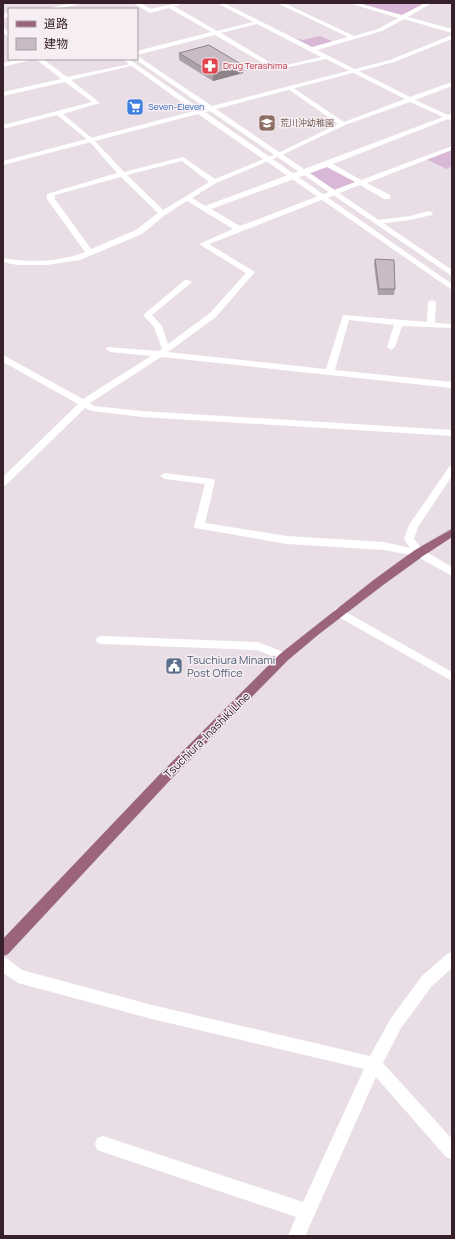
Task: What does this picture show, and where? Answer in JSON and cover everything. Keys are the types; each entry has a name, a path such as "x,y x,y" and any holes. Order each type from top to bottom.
{"main road":[{"name":"Tsuchiura-Inashiki Line","path":"3,949 167,775 284,658 339,612 418,553 452,532"}],"street":[{"path":"57,3 64,8 81,3"},
{"path":"136,3 150,11 180,3"},
{"path":"220,3 411,100 451,117"},
{"path":"280,3 354,38"},
{"path":"352,3 452,31"},
{"path":"313,49 380,30 429,3"},
{"path":"170,6 277,69 327,57"},
{"path":"138,53 259,22"},
{"path":"3,163 392,61 452,37"},
{"path":"3,65 26,60"},
{"path":"3,127 96,103 67,79 40,60"},
{"path":"135,61 199,112 452,288"},
{"path":"3,94 135,61 212,109 452,274"},
{"path":"3,260 17,263 47,263 77,258 139,232 162,213 214,182 267,160 342,124 452,84"},
{"path":"290,88 342,124"},
{"path":"58,114 91,140 122,174 162,213"},
{"path":"205,209 451,117"},
{"path":"3,483 84,403 163,352 213,316 251,272 203,244 452,148"},
{"path":"90,252 52,199 51,194 183,159 214,182"},
{"path":"327,164 387,197"},
{"path":"186,198 239,229"},
{"path":"378,222 410,218 429,213"},
{"path":"163,352 158,326 147,315 188,282"},
{"path":"431,325 432,302"},
{"path":"330,372 346,317 398,323 452,326"},
{"path":"391,347 398,323"},
{"path":"110,349 163,352 330,372 452,384"},
{"path":"3,358 92,408 142,414 452,433"},
{"path":"3,370 12,363"},
{"path":"418,553 409,539 413,527 452,469"},
{"path":"165,476 210,481 199,526 287,540 384,546 418,553 452,572"},
{"path":"339,612 452,677"},
{"path":"102,640 258,646 284,658"},
{"path":"296,1236 374,1064 396,1023 427,981 452,960"},
{"path":"3,964 18,976 25,978 152,1012 374,1064 452,1151"},
{"path":"103,1144 307,1212"}],"shaded area":[{"path":"354,3 425,3 403,17"},
{"path":"320,36 334,42 313,48 294,38 303,40"},
{"path":"452,149 452,166 447,169 426,159"},
{"path":"327,165 358,183 335,192 305,173"}],"building":[{"path":"209,45 244,66 213,74 179,53"},
{"path":"375,259 394,260 395,289 379,289"}],"place":[{"name":"Drug Terashima","path":"210,66"},
{"name":"Seven-Eleven","path":"135,107"},
{"name":"荒川沖幼稚園","path":"267,123"},
{"name":"Tsuchiura Minami Post Office","path":"174,666"}]}
